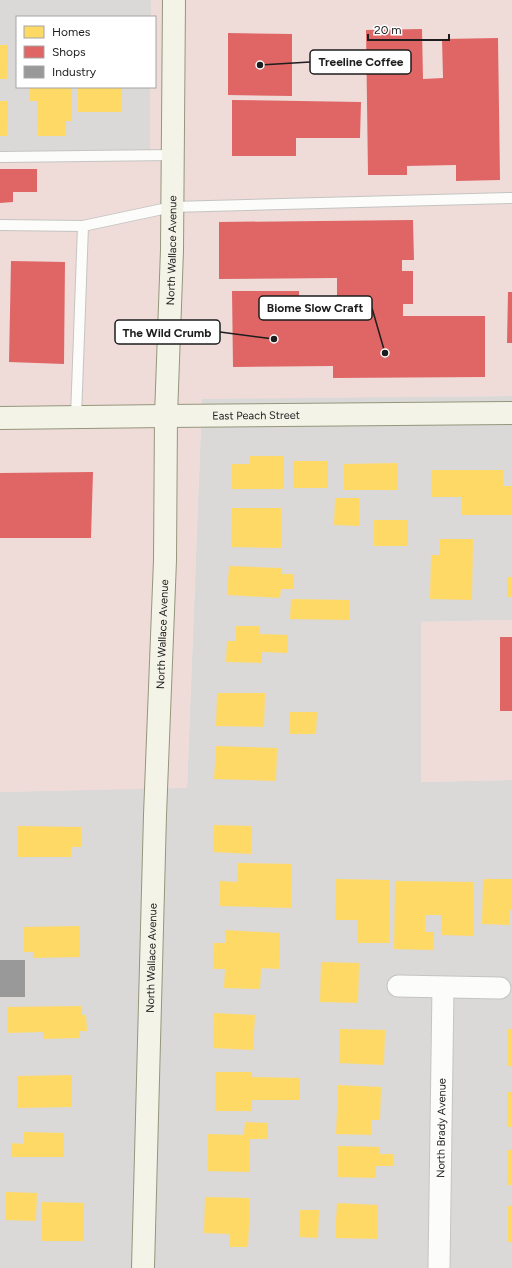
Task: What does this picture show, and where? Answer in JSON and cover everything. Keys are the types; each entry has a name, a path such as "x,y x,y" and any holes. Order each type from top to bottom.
{"street":[{"name":"North Wallace Avenue","path":"143,1268 155,815 165,560 166,416 172,207 174,0"},
{"name":"East Peach Street","path":"0,418 512,413"},
{"path":"398,986 500,988"},
{"name":"North Brady Avenue","path":"439,1268 443,988"}],"lane":[{"path":"0,157 172,155"},
{"path":"0,225 83,226 172,207 512,198"},
{"path":"76,417 83,226"}],"shaded area":[{"path":"0,0 151,0 151,16 16,16 16,88 150,88 150,155 0,157"},
{"path":"151,0 512,0 512,396 202,399 187,788 0,792 0,157 150,155 150,88 156,88 156,16 151,16"},
{"path":"512,396 512,620 421,622 421,782 512,780 512,1268 0,1268 0,792 187,787 202,398"},
{"path":"512,620 512,780 421,782 421,622"}],"building: Homes":[{"path":"0,45 8,45 7,79 0,79"},
{"path":"30,88 72,88 72,121 66,121 66,136 38,136 37,101 30,101"},
{"path":"78,88 122,88 122,112 78,112"},
{"path":"0,101 8,101 7,136 0,136"},
{"path":"250,456 284,456 284,489 232,489 232,464 250,464"},
{"path":"293,461 328,461 328,488 293,488"},
{"path":"398,463 398,490 344,490 344,464"},
{"path":"431,470 503,470 503,486 512,486 512,515 462,515 462,497 431,497"},
{"path":"335,498 359,498 359,526 334,525"},
{"path":"232,508 281,508 281,548 231,547"},
{"path":"374,520 408,520 408,546 374,546"},
{"path":"440,539 473,539 472,600 430,599 431,555 440,555"},
{"path":"229,566 281,568 281,574 294,574 293,589 281,589 280,598 227,595"},
{"path":"507,577 512,577 512,597 507,597"},
{"path":"291,599 349,600 349,620 290,619"},
{"path":"236,626 260,626 260,634 288,635 287,653 262,652 262,663 226,662 227,641 236,641"},
{"path":"217,693 265,693 264,727 216,726"},
{"path":"289,712 317,712 316,734 289,734"},
{"path":"216,746 277,748 276,781 214,779"},
{"path":"214,825 252,826 251,854 213,852"},
{"path":"17,826 81,827 81,847 71,847 71,857 17,857"},
{"path":"238,863 292,864 291,908 220,906 220,881 237,882"},
{"path":"336,879 389,880 389,943 357,943 357,920 335,920"},
{"path":"483,879 512,879 512,910 509,910 509,925 482,924"},
{"path":"395,881 474,882 473,936 441,935 441,915 425,915 425,932 434,932 433,950 394,949"},
{"path":"80,926 80,957 33,958 33,952 24,952 24,927"},
{"path":"225,930 280,933 279,969 261,968 260,989 224,988 225,969 213,969 214,943 225,943"},
{"path":"321,962 359,963 358,1003 320,1002"},
{"path":"82,1006 82,1015 86,1015 87,1031 80,1031 80,1038 43,1039 43,1032 7,1033 7,1007"},
{"path":"214,1013 255,1015 253,1050 213,1048"},
{"path":"340,1029 385,1030 384,1065 339,1063"},
{"path":"507,1029 512,1029 512,1066 508,1066"},
{"path":"215,1072 252,1072 252,1077 300,1078 300,1100 252,1100 252,1111 215,1111"},
{"path":"72,1075 72,1107 17,1108 17,1076"},
{"path":"338,1085 381,1087 380,1120 371,1120 371,1135 336,1134"},
{"path":"507,1092 512,1092 512,1127 507,1127"},
{"path":"245,1122 268,1123 268,1139 250,1139 250,1172 207,1171 208,1134 244,1135"},
{"path":"24,1132 64,1133 64,1157 11,1157 11,1143 24,1144"},
{"path":"338,1146 380,1147 380,1154 394,1154 394,1166 376,1166 376,1178 337,1177"},
{"path":"508,1150 512,1150 512,1185 507,1185"},
{"path":"6,1192 37,1193 36,1221 6,1220"},
{"path":"205,1197 250,1198 248,1247 229,1247 229,1234 204,1233"},
{"path":"42,1202 84,1203 84,1241 41,1241"},
{"path":"337,1203 378,1205 377,1239 335,1238"},
{"path":"508,1206 512,1206 512,1242 508,1242"},
{"path":"300,1210 319,1210 318,1238 299,1237"}],"building: Shops":[{"path":"422,29 423,79 443,78 442,39 498,38 500,180 456,181 456,165 407,166 407,175 368,175 366,30"},
{"path":"228,33 292,34 292,96 228,95"},
{"path":"232,100 361,102 360,138 296,138 296,156 232,156"},
{"path":"0,169 37,169 37,192 13,192 13,202 0,203"},
{"path":"413,220 414,260 402,260 402,271 413,271 413,304 403,304 403,316 485,316 485,377 333,378 333,366 233,367 232,291 299,291 299,314 337,313 337,278 219,279 219,222"},
{"path":"11,261 65,262 64,364 9,362"},
{"path":"508,292 512,292 512,343 507,343"},
{"path":"93,472 91,538 0,538 0,473"},
{"path":"500,637 512,637 512,711 500,711"}],"building: Industry":[{"path":"0,960 25,960 25,997 0,997"}],"place":[{"name":"Treeline Coffee","path":"260,65"},
{"name":"The Wild Crumb","path":"274,339"},
{"name":"Biome Slow Craft","path":"385,353"}]}
